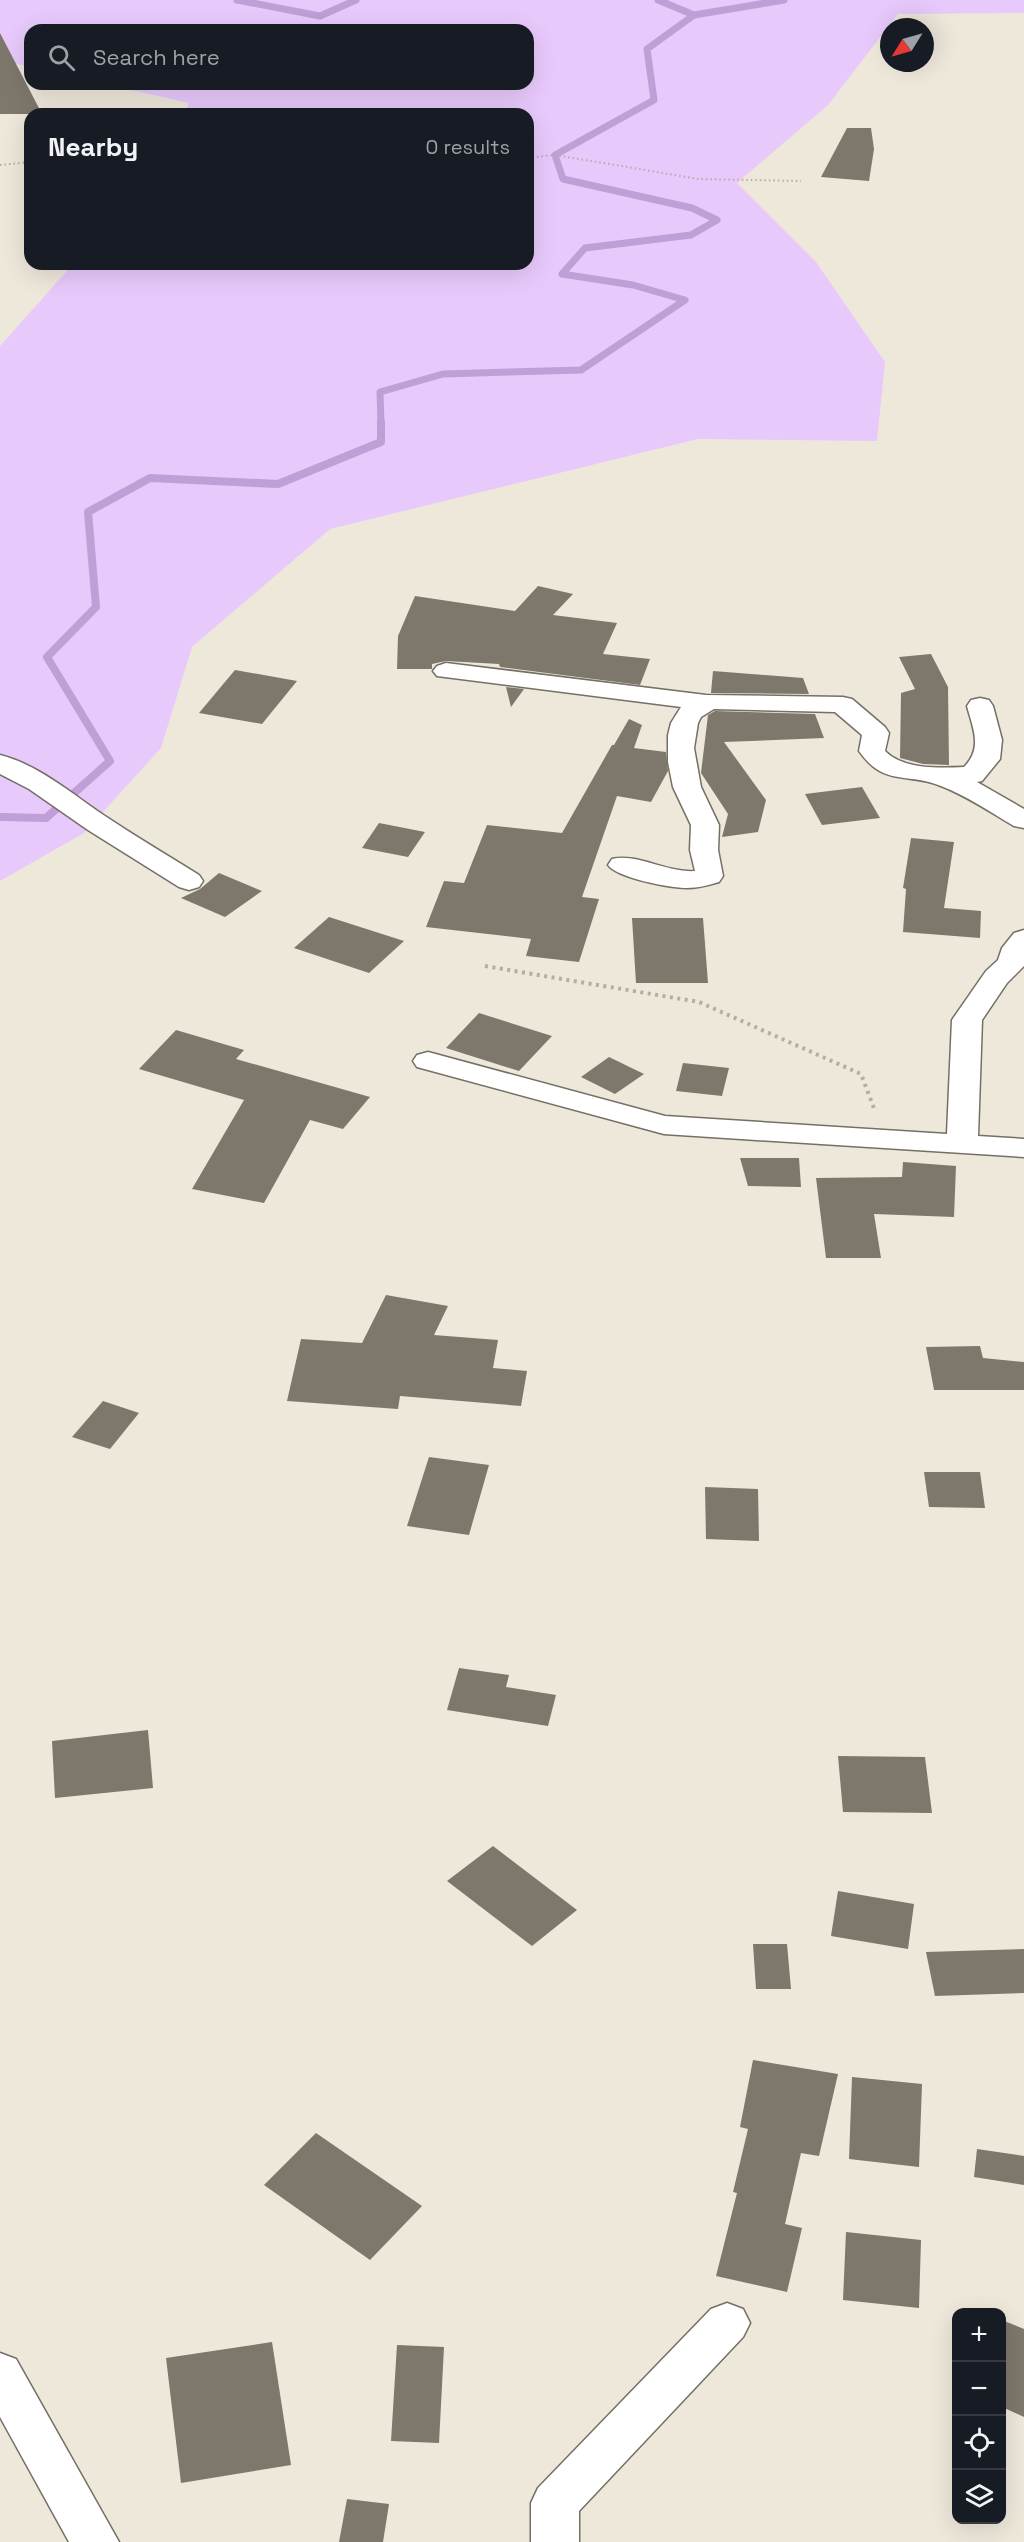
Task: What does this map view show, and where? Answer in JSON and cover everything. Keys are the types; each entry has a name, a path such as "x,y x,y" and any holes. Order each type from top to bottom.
{"street":[{"path":"446,671 704,702 843,705 876,733 872,751 878,762 894,770 939,776 972,775 987,759 989,740 980,706"},
{"path":"622,865 682,879 700,879 709,876 710,866 705,853 704,823 688,788 681,752 687,714 704,702"},
{"path":"0,763 39,783 98,824 189,881"},
{"path":"939,776 1024,820"},
{"path":"962,1144 967,1020 996,977 1011,964 1017,948 1024,939"},
{"path":"428,1061 664,1125 1024,1148"},
{"path":"555,2542 555,2503 727,2323"},
{"path":"0,2373 95,2542"}],"path":[{"path":"534,157 555,155 699,179 801,181"},
{"path":"0,165 24,163"},
{"path":"485,966 699,1002 861,1074 885,1138"}],"shaded area":[{"path":"0,0 1024,0 1024,13 898,14 895,18 880,18 880,37 828,105 737,183 816,262 885,362 877,441 698,439 330,529 192,647 161,748 84,833 0,881 0,346 68,270 534,270 534,108 187,108 189,103 132,90 534,90 534,24 24,24 24,66 0,60"}],"building":[{"path":"0,33 24,79 24,90 30,90 39,108 24,108 24,114 0,114"},
{"path":"847,128 871,128 874,149 869,181 821,177"},
{"path":"538,586 573,594 553,615 617,623 603,654 650,659 640,685 500,667 499,664 446,661 432,664 432,669 397,669 398,636 415,596 515,611"},
{"path":"931,654 948,687 949,765 923,764 900,758 901,693 915,689 899,657"},
{"path":"235,670 297,681 262,724 199,713"},
{"path":"713,671 803,678 809,694 711,693"},
{"path":"506,687 524,689 511,707"},
{"path":"715,711 815,714 824,738 724,742 766,800 758,832 722,837 728,814 701,773 708,715"},
{"path":"629,719 642,725 634,748 666,752 668,771 651,802 617,796 582,897 599,899 579,962 526,956 531,939 426,927 444,881 464,883 487,825 562,833"},
{"path":"862,787 880,818 822,825 805,794"},
{"path":"379,823 425,832 408,857 362,848"},
{"path":"911,838 954,842 944,908 981,911 980,938 903,932 906,889 903,888"},
{"path":"219,873 262,891 225,917 181,898 200,889"},
{"path":"329,917 404,941 369,973 294,948"},
{"path":"632,918 703,918 708,983 636,983"},
{"path":"479,1013 552,1036 519,1071 446,1048"},
{"path":"176,1030 244,1050 236,1059 370,1097 343,1129 310,1120 264,1203 192,1189 244,1100 139,1069"},
{"path":"609,1057 644,1074 615,1094 581,1077"},
{"path":"683,1063 729,1068 722,1096 676,1091"},
{"path":"740,1158 799,1158 801,1187 748,1186"},
{"path":"903,1162 956,1166 954,1217 874,1214 881,1258 826,1258 816,1178 902,1177"},
{"path":"386,1295 448,1306 434,1335 498,1340 493,1368 527,1371 521,1406 400,1396 398,1409 287,1401 301,1339 362,1343"},
{"path":"980,1346 983,1358 1024,1362 1024,1390 934,1390 926,1347"},
{"path":"103,1401 139,1413 110,1449 72,1437"},
{"path":"429,1457 489,1465 469,1535 407,1526"},
{"path":"924,1472 980,1472 985,1508 929,1507"},
{"path":"705,1487 758,1489 759,1541 706,1539"},
{"path":"459,1668 509,1675 506,1687 556,1695 548,1726 447,1710"},
{"path":"148,1730 153,1788 55,1798 52,1741"},
{"path":"838,1756 925,1757 932,1813 843,1812"},
{"path":"493,1846 577,1910 532,1946 447,1881"},
{"path":"838,1891 914,1904 908,1949 831,1936"},
{"path":"753,1944 787,1944 791,1989 756,1989"},
{"path":"1024,1949 1024,1993 935,1996 926,1952"},
{"path":"753,2060 838,2074 819,2156 801,2153 785,2224 802,2228 787,2292 716,2276 737,2193 733,2192 748,2129 740,2127"},
{"path":"852,2077 922,2084 919,2167 849,2159"},
{"path":"316,2133 422,2206 370,2260 264,2185"},
{"path":"977,2149 1024,2156 1024,2185 974,2177"},
{"path":"846,2232 921,2240 919,2308 843,2300"},
{"path":"1006,2322 1024,2329 1024,2417 1006,2409"},
{"path":"272,2342 291,2465 181,2483 166,2358"},
{"path":"397,2345 444,2347 439,2443 391,2441"},
{"path":"347,2499 389,2504 383,2542 339,2542"}],"waterway":[{"path":"237,0 320,16 356,0"},
{"path":"658,0 694,15"},
{"path":"694,15 784,0"},
{"path":"381,424 380,392 443,374 581,370 685,300 633,285 562,274 585,248 691,235 717,220 692,208 563,179 555,155 654,100 647,49 694,15"},
{"path":"0,817 46,818 110,761 47,657 96,607 88,512 150,478 278,484 381,442 381,424"}]}
